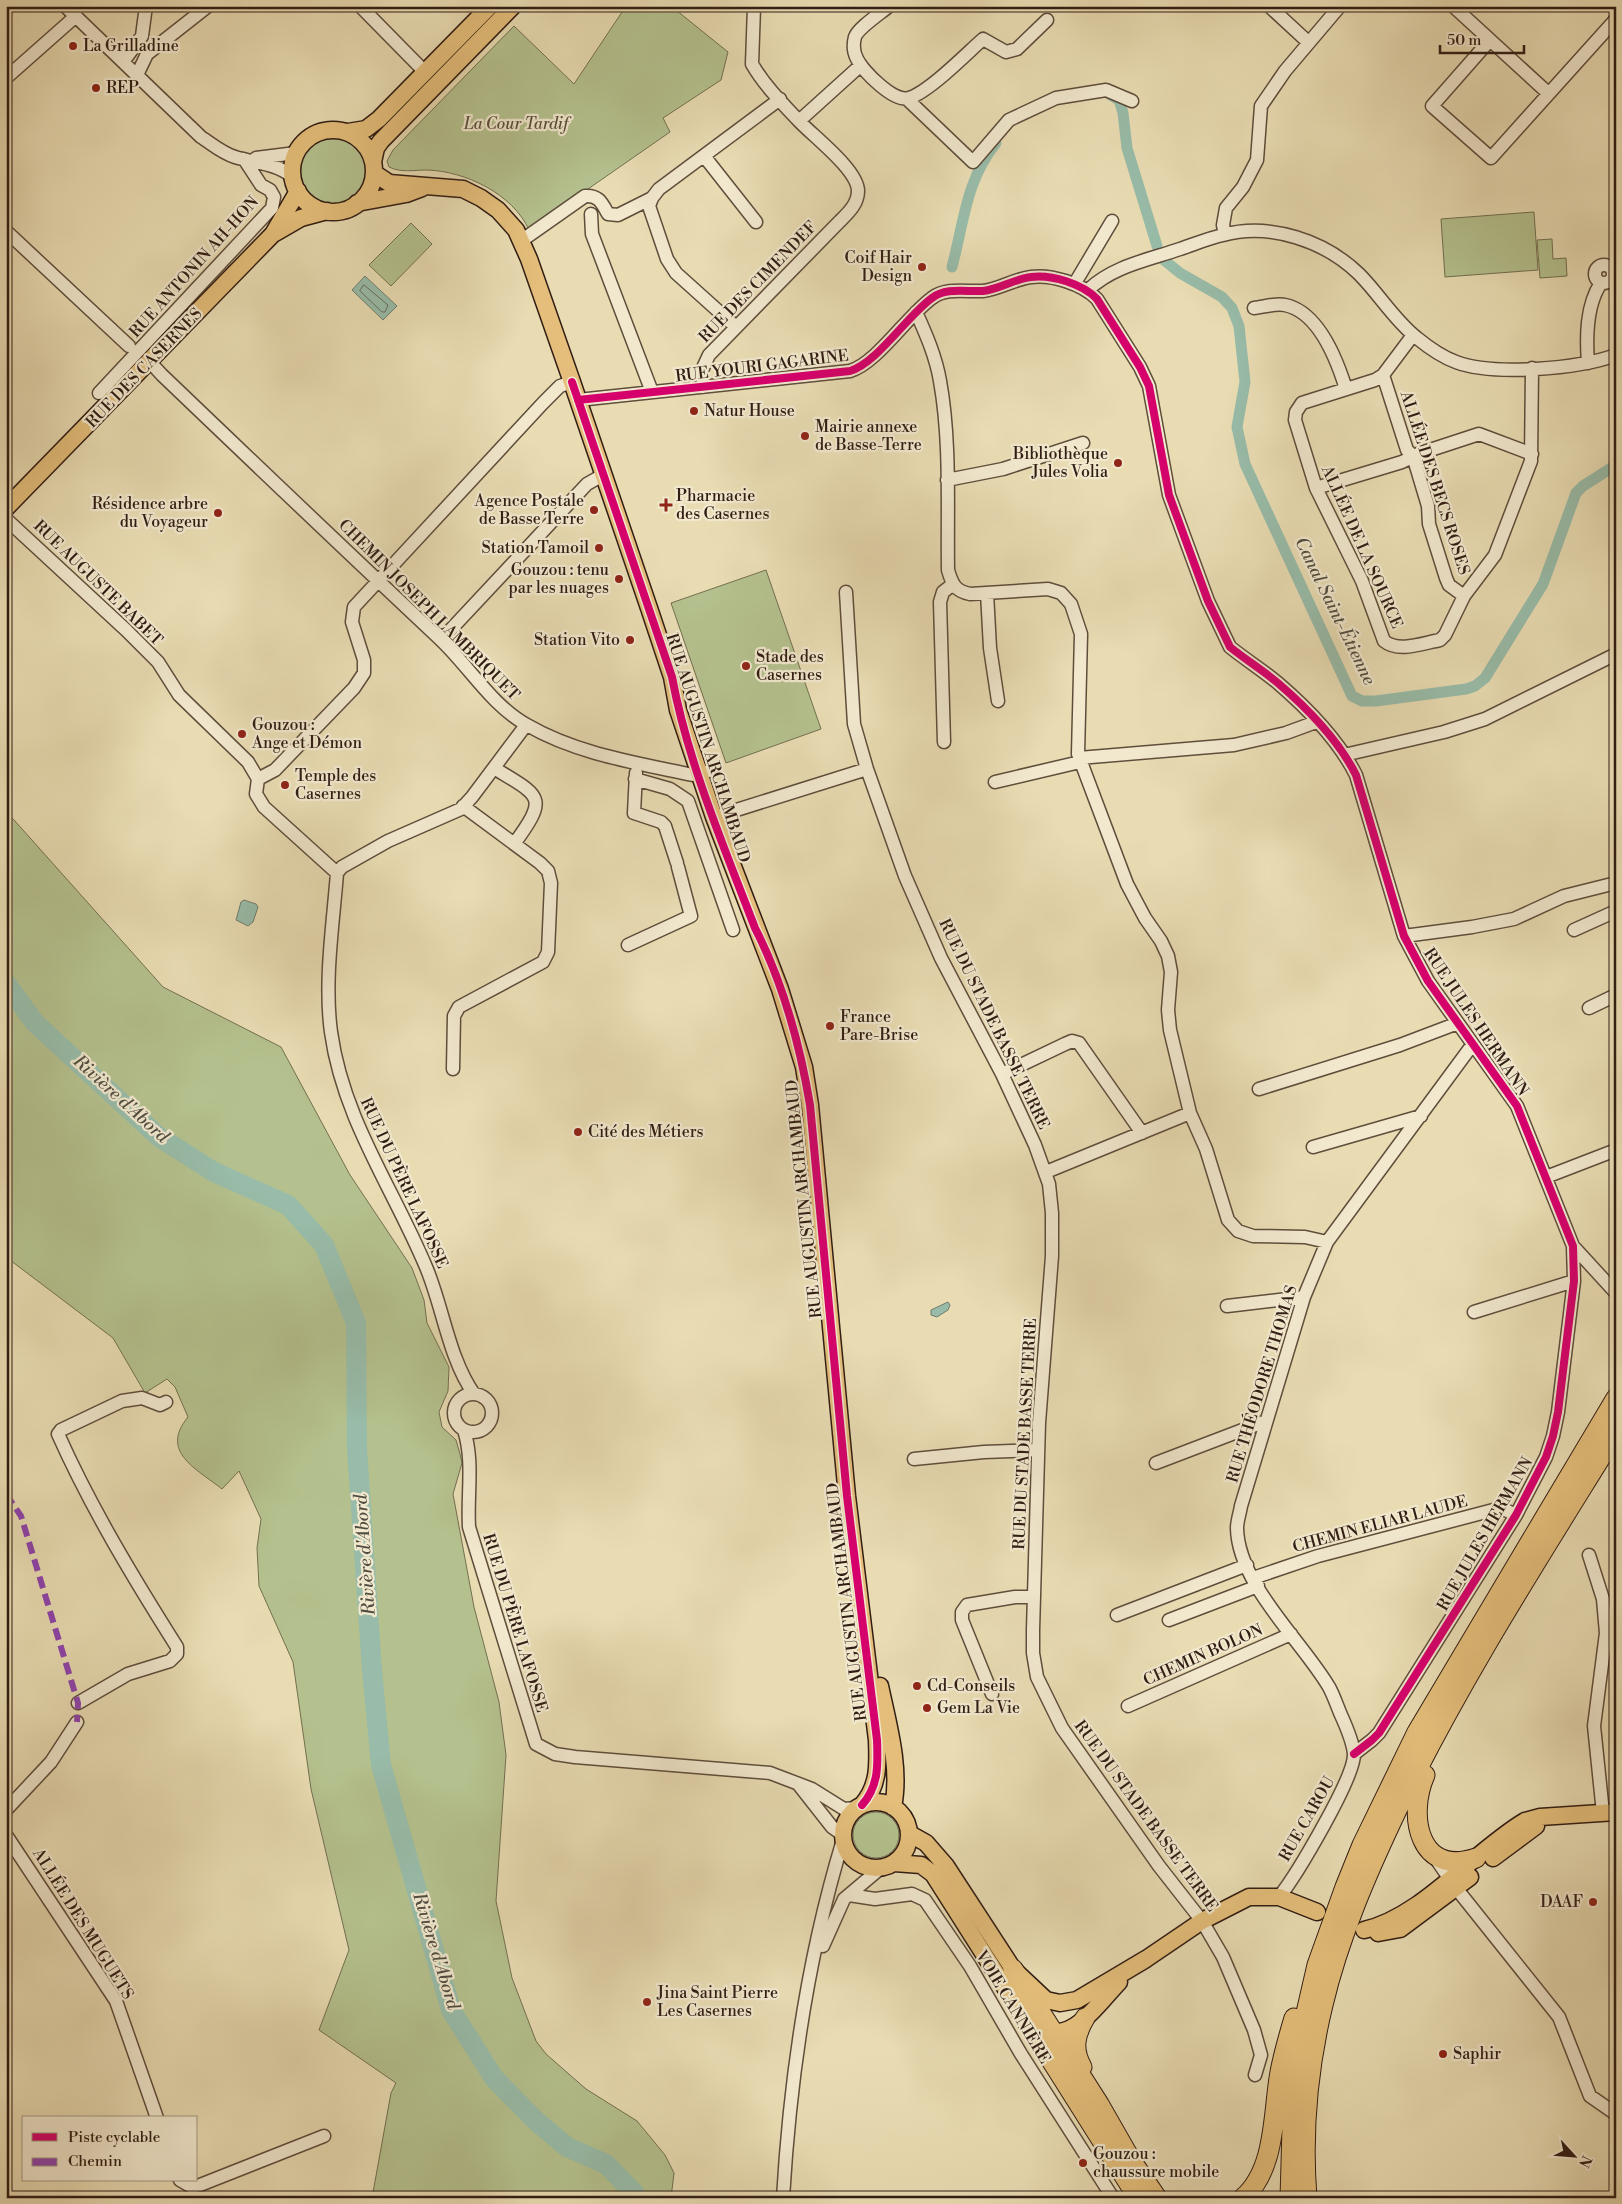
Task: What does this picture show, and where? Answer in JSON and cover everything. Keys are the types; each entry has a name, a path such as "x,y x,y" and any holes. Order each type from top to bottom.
{"highway":[{"path":"1243,2198 1250,2192 1260,2176 1267,2155 1284,2050 1305,1981 1362,1845 1417,1732 1616,1398"},
{"path":"1307,2198 1306,2140 1308,2088 1314,2052 1322,2006 1334,1965 1357,1901 1377,1852 1431,1740 1616,1433"},
{"path":"1476,1858 1460,1863 1449,1862 1436,1856 1425,1844 1418,1828 1416,1806 1422,1782 1439,1742 1551,1538"},
{"path":"1290,2198 1293,2092 1299,2043 1317,1965 1345,1887"},
{"path":"1013,1969 1099,2104 1131,2160 1157,2198"},
{"path":"1085,2018 1076,2033 1074,2046 1077,2059 1090,2082 1099,2104"},
{"path":"1027,2022 1138,2198"},
{"path":"1131,2160 1169,2198"}],"main road":[{"path":"327,211 316,208 306,201 295,184 293,165 296,153 302,144 318,132 338,130 348,132 366,128 372,124 490,6"},
{"path":"273,234 301,218 327,211 343,210 358,203 366,195 374,168 376,148 381,140 513,6"},
{"path":"348,132 365,144 374,168"},
{"name":"RUE AUGUSTIN ARCHAMBAUD","path":"374,168 389,183 463,189 482,198 498,210 516,230 572,382 672,677 678,710 704,773 755,928 765,948 794,1033 804,1067 810,1105 848,1496 878,1764 872,1794 859,1806"},
{"path":"273,234 295,184"},
{"name":"RUE AUGUSTIN ARCHAMBAUD","path":"358,203 406,194 424,187"},
{"name":"RUE DES CASERNES","path":"10,504 273,234"},
{"name":"RUE AUGUSTIN ARCHAMBAUD","path":"856,1557 891,1743 896,1784 892,1807"},
{"path":"888,1865 905,1853 910,1834 903,1816 892,1807 879,1802 859,1806 847,1816 843,1837 847,1850 864,1864 888,1865 921,1865 934,1874 1027,2022 1052,2032 1064,2031 1085,2018 1146,1959"},
{"path":"1453,1883 1476,1858 1511,1829 1525,1821 1562,1815 1609,1812"},
{"path":"1511,1829 1496,1849 1453,1883 1400,1929 1382,1934 1364,1930 1381,1926 1395,1918 1453,1883 1536,1826 1562,1815"},
{"path":"910,1834 926,1843 946,1866 1013,1969 1046,2000 1060,2003 1077,2000 1146,1959 1202,1920 1249,1897 1279,1897 1317,1912"}],"street":[{"path":"65,6 201,137 225,153 270,164 285,171 295,184"},
{"path":"123,62 142,36 146,6"},
{"path":"137,75 147,54 208,6"},
{"path":"360,6 424,71"},
{"path":"889,6 856,34 853,46 856,58 869,76 895,96 907,99 973,162 1009,120 1056,98 1106,90 1132,101"},
{"path":"1269,6 1308,42"},
{"path":"1225,234 1223,225 1226,208 1244,187 1257,160 1261,106 1285,70 1340,6"},
{"path":"1453,6 1548,93"},
{"path":"754,7 752,64 799,121 861,65"},
{"path":"6,78 76,16"},
{"path":"1490,40 1432,106 1491,158 1616,19"},
{"path":"907,99 920,93 983,39 1006,52 1017,49 1046,20"},
{"path":"145,23 154,37 163,41"},
{"path":"736,327 676,273 651,216 649,206 652,198 659,190 780,99"},
{"name":"RUE DES CIMENDEF","path":"703,387 702,370 704,362 853,206 858,192 855,179 799,121"},
{"path":"244,159 296,153"},
{"path":"704,156 756,222"},
{"name":"RUE ANTONIN AH-HON","path":"99,393 272,208 274,197 270,190 261,185 244,159"},
{"path":"521,241 585,196 593,195 599,199 608,214 618,215 652,198"},
{"path":"590,214 592,234 652,392"},
{"path":"1075,284 1112,221"},
{"path":"6,231 129,346"},
{"path":"1088,290 1108,273 1225,234 1259,232 1280,234 1298,238 1332,253 1360,275 1413,335 1455,362 1481,368 1532,368 1588,363 1616,355"},
{"path":"1588,363 1588,323 1592,300 1601,283 1609,282 1613,278 1613,263"},
{"name":"RUE YOURI GAGARINE","path":"578,400 859,368 916,312 940,293 996,289 1031,276 1075,284 1088,290 1111,320 1140,367 1149,386 1169,495 1208,601 1225,639 1230,647 1279,683 1344,755"},
{"path":"1254,308 1284,305 1297,310 1329,343 1346,389"},
{"path":"916,312 927,335 940,379 947,480 948,570 952,585 960,592 970,594 1048,590 1061,593 1071,604 1081,634 1079,760 1126,884 1145,918 1161,941 1168,956 1171,972 1168,1010 1170,1030 1190,1113 1206,1148 1228,1220 1238,1231 1253,1236 1305,1237 1327,1242"},
{"path":"1383,375 1413,335"},
{"name":"CHEMIN JOSEPH LAMBRIQUET","path":"150,362 379,580 443,638 492,698 526,725 550,738 585,750 637,763 704,773"},
{"name":"ALLÉE DE LA SOURCE","path":"1383,375 1302,404 1296,412 1295,420 1316,488 1362,581 1384,641 1390,646 1399,647 1440,640 1445,635 1464,596 1498,549 1532,454 1532,368"},
{"name":"ALLÉE DES BECS ROSES","path":"1383,375 1407,450 1413,456 1428,506 1429,524 1446,578 1449,585 1464,596"},
{"path":"258,779 275,770 354,688 364,673 364,660 352,622 354,607 560,386 572,382"},
{"path":"1316,488 1402,462 1413,456 1479,434 1532,454"},
{"path":"947,480 1003,469 1083,443"},
{"path":"443,638 587,484 603,474"},
{"name":"RUE AUGUSTE BABET","path":"6,518 158,662 179,695 248,762 258,779 256,794 264,807 337,873"},
{"path":"944,742 940,602 943,592 952,585"},
{"name":"RUE DU STADE BASSE TERRE","path":"846,592 854,724 867,769 905,876 941,958 1002,1074 1046,1172 1051,1194 1052,1256 1038,1450 1033,1653 1037,1676 1053,1713 1159,1866 1202,1920 1223,1957 1254,2030 1261,2055 1255,2075"},
{"path":"987,593 990,648 998,701"},
{"path":"1344,755 1418,739 1485,719 1616,654"},
{"path":"995,782 1079,760 1234,745 1286,733 1316,722"},
{"path":"337,873 342,867 388,841 449,815 463,806 526,725"},
{"name":"RUE JULES HERMANN","path":"1344,755 1356,775 1404,936 1428,980 1517,1106 1573,1246 1574,1281 1553,1436 1546,1457 1516,1515 1378,1732 1372,1740 1354,1754"},
{"path":"628,944 691,916 665,826 661,822 634,813 637,763"},
{"path":"494,768 527,789 534,796 537,806 533,817 514,844"},
{"path":"718,815 867,769"},
{"path":"635,779 670,789 688,801 733,930"},
{"path":"454,1069 454,1016 459,1007 543,962 548,952 551,883 548,871 463,806"},
{"name":"RUE DU PÈRE LAFOSSE","path":"337,873 329,996 331,1033 340,1072 359,1131 405,1220 427,1269 458,1361 474,1394"},
{"path":"1404,936 1514,919 1564,896 1616,883"},
{"path":"1574,930 1616,911"},
{"path":"1589,1008 1616,995"},
{"path":"1259,1089 1400,1045 1458,1023"},
{"path":"1002,1074 1072,1041 1079,1043 1142,1133"},
{"name":"RUE THÉODORE THOMAS","path":"1354,1754 1346,1726 1329,1688 1270,1607 1247,1565 1237,1528 1241,1506 1304,1297 1327,1242 1474,1044"},
{"path":"1046,1172 1190,1113"},
{"path":"1313,1147 1421,1116"},
{"path":"1546,1177 1616,1150"},
{"path":"1573,1246 1616,1293"},
{"path":"1474,1312 1574,1281"},
{"path":"1227,1306 1304,1297"},
{"name":"RUE DU PÈRE LAFOSSE","path":"458,1361 460,1400"},
{"path":"474,1394 486,1399 492,1410 488,1424 480,1430 464,1430 455,1416 460,1400 474,1394"},
{"path":"78,1703 128,1674 170,1661 177,1654 177,1647 147,1599 72,1466 58,1434 61,1430 122,1401 142,1398 160,1405 166,1402"},
{"path":"1156,1463 1266,1421"},
{"name":"RUE DU PÈRE LAFOSSE","path":"464,1430 470,1467"},
{"name":"RUE DU PÈRE LAFOSSE","path":"480,1430 470,1467 467,1504 469,1527 532,1737 536,1744 546,1751 575,1757 757,1771 783,1777 812,1789 844,1809 859,1806"},
{"path":"914,1459 984,1452 1038,1450"},
{"name":"CHEMIN ELIAR LAUDE","path":"1169,1620 1318,1556 1501,1508 1516,1515"},
{"path":"1589,1555 1604,1599 1606,1634 1594,1726 1609,1812"},
{"path":"1117,1615 1247,1565"},
{"path":"992,1694 962,1620 962,1612 967,1605 1015,1597 1034,1597"},
{"name":"CHEMIN BOLON","path":"1128,1706 1291,1634"},
{"path":"6,1810 51,1762 77,1722"},
{"name":"RUE CAROU","path":"1279,1897 1344,1788 1352,1768 1354,1754"},
{"path":"783,2198 790,2101 812,1968 843,1837 832,1827 798,1783"},
{"name":"ALLÉE DES MUGUETS","path":"6,1835 116,2001 156,2116"},
{"path":"1425,1844 1453,1883 1559,2017 1590,2096 1616,2114"},
{"path":"812,1968 844,1899 888,1865"},
{"name":"VOIE CANNIÈRE","path":"849,1895 875,1899 912,1894 925,1900 970,1966 1021,2054 1113,2198"},
{"path":"183,2182 192,2187 200,2185 324,2136"}],"green space":[{"name":"La Cour Tardif","path":"626,6 671,6 728,52 721,80 663,118 670,132 529,230 522,217 500,195 472,180 442,171 403,171 389,167 387,161 393,150 514,26 574,84"},
{"path":"340,138 352,144 361,153 367,165 365,185 357,196 340,206 326,206 309,196 301,185 299,165 309,148 320,140"},
{"path":"1534,212 1538,270 1445,277 1441,219"},
{"path":"411,223 432,244 391,286 369,265"},
{"path":"1552,239 1553,259 1566,258 1567,276 1540,278 1537,240"},
{"name":"Stade des Casernes","path":"766,570 821,729 726,763 671,603"},
{"path":"6,811 163,987 281,1047 350,1175 412,1268 424,1300 427,1323 449,1367 448,1391 439,1412 442,1427 456,1440 462,1463 453,1494 474,1607 499,1702 506,1755 496,1901 512,1978 536,2041 546,2054 586,2089 637,2121 665,2155 674,2173 671,2198 372,2198 391,2093 396,2083 319,2030 349,1950 311,1789 293,1662 259,1586 257,1548 261,1519 239,1471 222,1489 193,1467 179,1450 180,1429 188,1417 175,1387 167,1379 145,1393 113,1338 6,1257"},
{"path":"876,1812 889,1816 895,1822 899,1835 895,1848 889,1854 876,1858 863,1854 857,1848 853,1835 857,1822 863,1816"}],"water":[{"path":"365,276 397,306 383,320 352,290"},
{"path":"244,900 256,904 258,907 253,922 248,926 236,920 241,902"},
{"path":"948,1302 950,1305 948,1310 937,1317 931,1315 931,1310"}],"waterway":[{"name":"Canal Saint-Étienne","path":"1109,94 1119,100 1123,113 1127,148 1157,246"},
{"name":"Canal Saint-Étienne","path":"952,267 972,187 986,157 996,143"},
{"name":"Canal Saint-Étienne","path":"1164,260 1180,273 1222,297 1232,308 1239,326 1245,382 1237,427 1245,464 1352,696 1362,701 1376,701 1466,689 1475,686 1485,678 1543,584 1576,493 1583,486 1616,465"},
{"name":"Rivière d'Abord","path":"6,983 35,1023 159,1137 214,1172 288,1205 324,1245 356,1323 357,1449 372,1670 381,1765 451,2010 494,2078 535,2120 567,2147 606,2164 635,2194 635,2198"}],"marked path":[{"path":"6,1494 21,1516 78,1703 77,1722"}],"cycle path":[{"path":"578,400 850,371 871,359 922,306 943,292 983,291 1025,278 1039,276 1066,281 1084,289 1097,299 1140,367 1149,386 1169,495 1208,601 1230,647 1273,679 1301,704 1332,738 1349,762 1356,775 1404,936 1428,981 1517,1106 1573,1246 1574,1281 1558,1412 1546,1457 1516,1515 1379,1733 1354,1754"},
{"path":"572,382 672,677 687,741 697,773 719,836 782,992 796,1037 806,1082 810,1105 847,1496 877,1740 876,1774 872,1790 862,1805"}],"place":[{"name":"La Grilladine","path":"73,46"},
{"name":"REP","path":"96,88"},
{"name":"Coif Hair Design","path":"922,267"},
{"name":"Natur House","path":"694,411"},
{"name":"Mairie annexe de Basse-Terre","path":"805,436"},
{"name":"Bibliothèque Jules Volia","path":"1118,463"},
{"name":"Pharmacie des Casernes","path":"666,505"},
{"name":"Agence Postale de Basse Terre","path":"594,510"},
{"name":"Résidence arbre du Voyageur","path":"218,513"},
{"name":"Station Tamoil","path":"599,548"},
{"name":"Gouzou : tenu par les nuages","path":"619,579"},
{"name":"Station Vito","path":"630,640"},
{"name":"Stade des Casernes","path":"746,666"},
{"name":"Gouzou : Ange et Démon","path":"242,734"},
{"name":"Temple des Casernes","path":"285,785"},
{"name":"France Pare-Brise","path":"830,1026"},
{"name":"Cité des Métiers","path":"578,1132"},
{"name":"Cd-Conseils","path":"917,1686"},
{"name":"Gem La Vie","path":"927,1708"},
{"name":"DAAF","path":"1593,1902"},
{"name":"Jina Saint Pierre Les Casernes","path":"647,2002"},
{"name":"Saphir","path":"1443,2054"},
{"name":"Gouzou : chaussure mobile","path":"1083,2163"}]}
